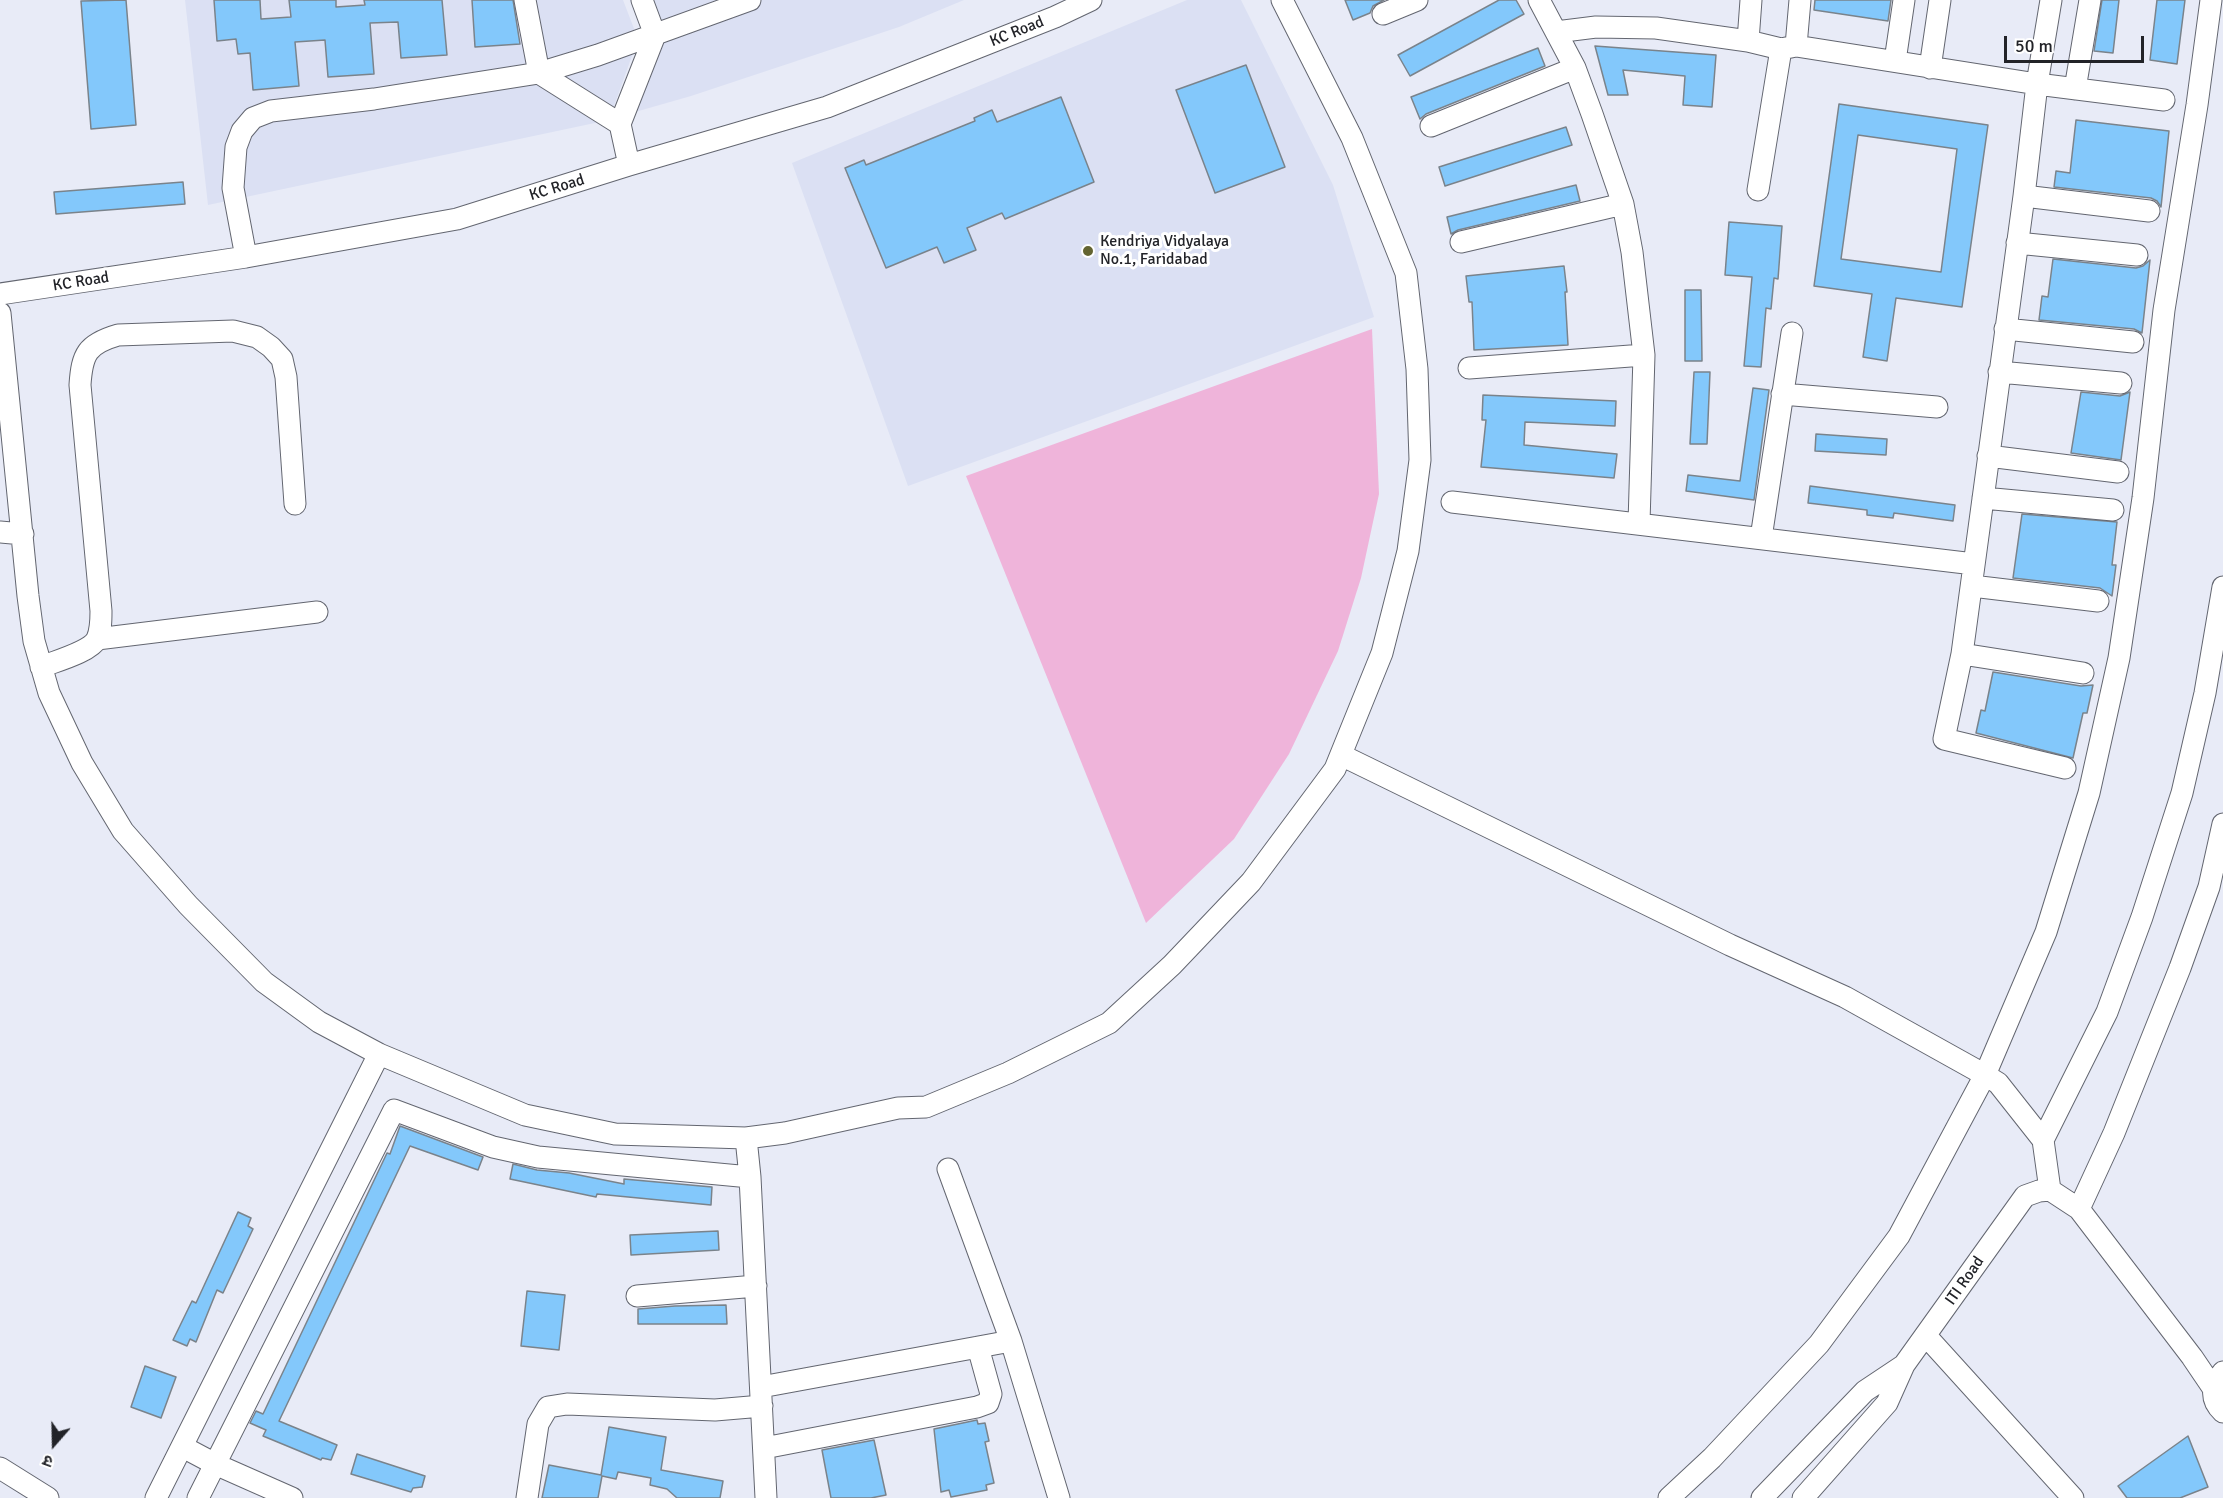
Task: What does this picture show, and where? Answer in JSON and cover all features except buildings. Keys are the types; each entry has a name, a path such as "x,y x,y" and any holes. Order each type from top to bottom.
{"street":[{"path":"525,0 539,73 620,124"},
{"path":"629,165 620,124 655,35 642,0"},
{"path":"246,257 233,188 236,147 242,131 253,117 271,111 374,99 539,73 598,55 750,0"},
{"name":"KC Road","path":"0,294 246,257 457,219 826,107 1055,17 1091,0"},
{"path":"0,313 28,596 34,641 49,693 82,763 123,831 188,905 264,982 319,1022 379,1054 525,1115 615,1134 746,1138 785,1133 898,1108 926,1107 1008,1073 1109,1023 1172,965 1251,882 1335,769 1382,653 1408,551 1420,460 1417,369 1406,273 1352,138 1281,0"},
{"path":"1383,14 1417,0"},
{"path":"1539,0 1575,68 1623,204 1632,252 1644,356 1639,523"},
{"path":"1748,41 1751,0"},
{"path":"1758,190 1800,0"},
{"path":"1895,61 1904,0"},
{"path":"1930,68 1940,0"},
{"path":"2051,0 2037,84 1962,654 1944,739 2065,768"},
{"path":"2075,89 2090,0"},
{"path":"1669,1498 1712,1458 1818,1344 1899,1236 1985,1075 2046,933 2089,793 2120,658 2143,498 2164,310 2197,105 2211,0"},
{"path":"1556,32 1596,27 1656,28 1895,61 2037,84 2164,100"},
{"path":"1431,126 1575,68"},
{"path":"2024,196 2149,211"},
{"path":"1461,242 1623,204"},
{"path":"2017,243 2137,255"},
{"path":"2005,329 2133,342"},
{"path":"41,667 90,647 97,639 100,628 101,610 80,385 81,362 88,349 102,340 118,335 233,331 257,337 272,347 282,359 286,377 295,504"},
{"path":"1761,538 1792,333"},
{"path":"1469,368 1644,356"},
{"path":"1999,372 2121,383"},
{"path":"1782,394 1937,407"},
{"path":"1988,456 2118,472"},
{"path":"1983,498 2113,510"},
{"path":"1452,502 1974,564"},
{"path":"0,532 23,534"},
{"path":"1971,586 2098,601"},
{"path":"2043,1140 2107,1012 2142,917 2182,794 2205,693 2223,587"},
{"path":"97,639 317,612"},
{"path":"1962,654 2083,673"},
{"path":"1341,755 1730,945 1845,997 1998,1083 2043,1140 2050,1190 2079,1209 2192,1357 2218,1380 2214,1398 2223,1412"},
{"path":"2079,1209 2114,1133 2180,968 2209,887 2223,824"},
{"path":"156,1498 379,1054"},
{"path":"198,1498 394,1110 493,1147 538,1157 750,1177"},
{"path":"746,1138 750,1177 766,1498"},
{"path":"948,1170 1011,1341 1059,1498"},
{"name":"ITI Road","path":"1803,1498 1887,1403 1904,1365 1927,1337 2025,1197 2038,1191 2050,1190"},
{"path":"637,1296 756,1286"},
{"path":"1927,1337 2073,1498"},
{"path":"527,1498 538,1424 548,1407 567,1404 715,1410 761,1397 1011,1341"},
{"path":"764,1449 988,1403 991,1394 978,1347"},
{"name":"ITI Road","path":"1762,1498 1864,1391 1904,1365"},
{"path":"183,1447 212,1471 257,1498"},
{"path":"0,1468 48,1498"},
{"path":"212,1471 292,1498"}],"shaded area":[{"path":"185,0 623,0 638,39 609,120 208,205"},
{"path":"630,0 964,0 899,27 691,96 621,116 646,40"},
{"name":"Kendriya Vidyalaya No.1, Faridabad","path":"1187,0 1241,0 1333,185 1374,317 908,486 792,163"},
{"path":"1372,329 1379,494 1361,578 1338,651 1289,754 1234,839 1146,923 966,476"}],"place":[{"name":"Kendriya Vidyalaya No.1, Faridabad","path":"1088,251"}]}
